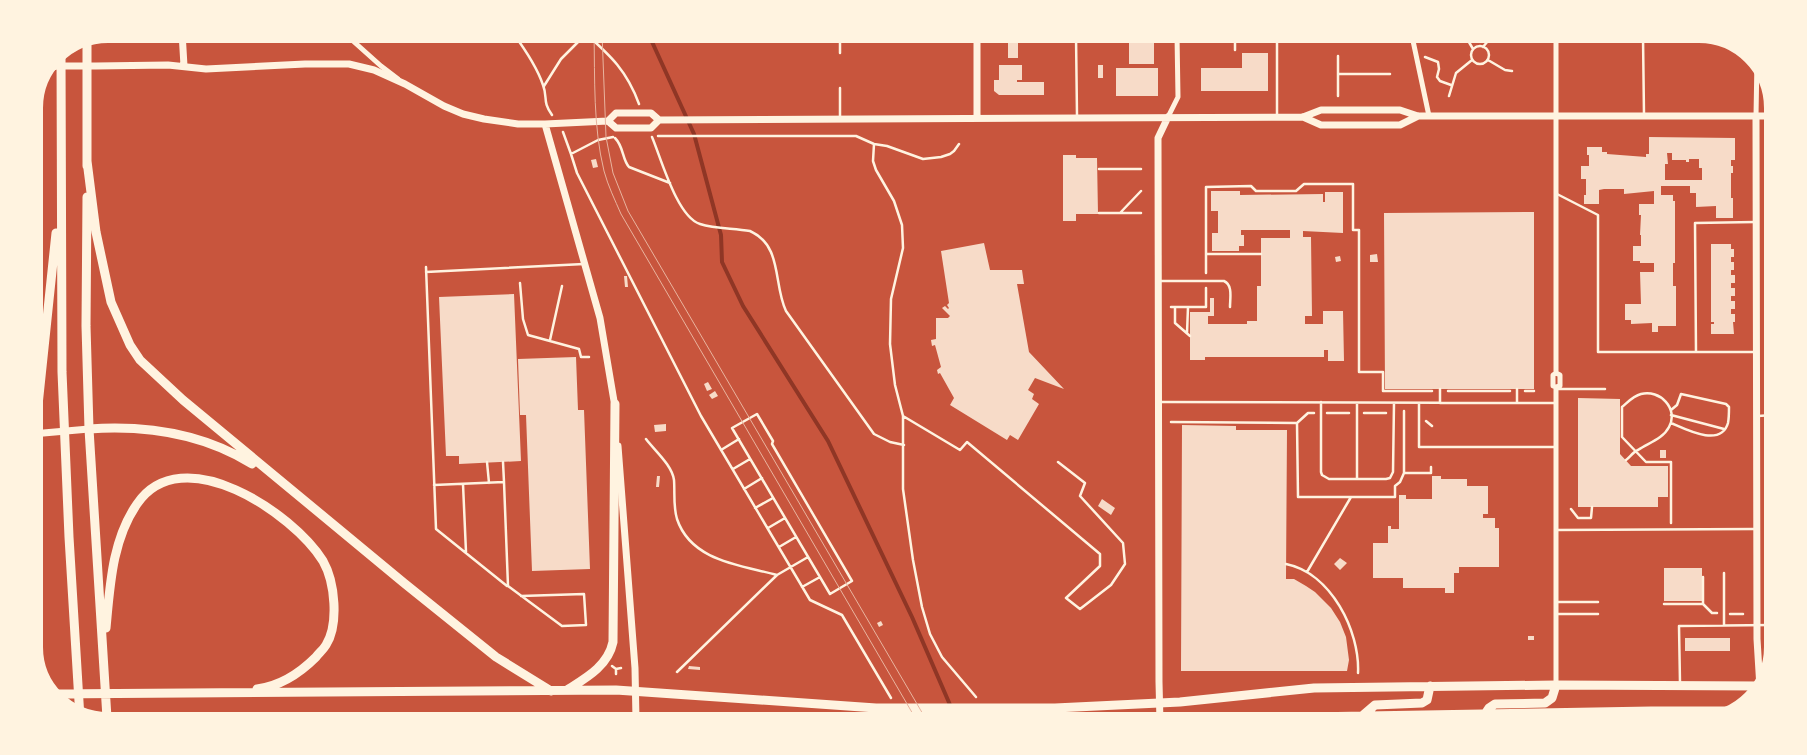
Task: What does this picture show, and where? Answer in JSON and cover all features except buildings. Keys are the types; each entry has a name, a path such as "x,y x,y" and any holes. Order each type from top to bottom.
{"main road":[{"path":"87,44 86,326 89,429 107,715"},
{"path":"61,59 60,193 64,431 79,709"},
{"path":"87,161 96,232 110,302 130,345 140,360 158,378 276,478 496,657 552,691"},
{"path":"40,372 60,193"},
{"path":"567,691 589,676 605,661 611,651 613,642 615,404"},
{"path":"89,429 116,427 146,428 194,437 238,455 276,478"},
{"path":"103,653 114,562 125,528 137,503 152,488 164,481 179,478 213,481 236,489 251,498 295,530 313,547 323,562 331,578 334,595 334,611 330,636 326,646 305,668 288,680 274,686 170,694"},
{"path":"1485,714 1495,704 1545,703 1552,698 1556,685"},
{"path":"59,694 635,691 876,708 1055,708 1159,704 1314,688 1556,685 1754,687"},
{"path":"1365,715 1375,704 1422,703 1427,700 1430,686"},
{"path":"1464,715 1722,711"}],"street":[{"path":"182,40 184,66"},
{"path":"352,40 405,84"},
{"path":"977,40 977,117"},
{"path":"1160,715 1158,138 1178,97 1177,40"},
{"path":"1413,40 1429,116"},
{"path":"1556,40 1556,373 1560,375 1560,386 1556,388 1556,685"},
{"path":"53,67 168,65 206,69 305,64 349,64 374,70 463,114 518,124 608,121 616,113 651,113 659,120 1303,116 1322,110 1400,110 1418,116 1767,116"},
{"path":"1757,72 1756,529 1757,625 1760,676"},
{"path":"1303,116 1321,125 1400,125 1418,116"},
{"path":"608,121 616,128 651,128 659,120"},
{"path":"545,124 600,318 615,404 635,668 636,715"},
{"path":"40,433 89,429"}],"lane":[{"path":"840,40 840,53"},
{"path":"1076,40 1077,117"},
{"path":"1277,40 1277,116"},
{"path":"1643,40 1644,116"},
{"path":"840,88 840,119"},
{"path":"1557,194 1598,215 1598,352 1756,352"},
{"path":"1696,352 1695,223 1756,222"},
{"path":"426,272 585,264"},
{"path":"426,267 436,529 508,586 521,596 562,626 586,624 584,594 521,596"},
{"path":"1158,281 1224,280 1228,282 1230,287 1230,307"},
{"path":"1556,388 1605,389"},
{"path":"1440,390 1440,403"},
{"path":"1517,390 1517,403"},
{"path":"1158,402 1556,403"},
{"path":"1321,402 1322,475 1329,478 1357,479 1386,479 1390,478 1394,472 1394,403"},
{"path":"1357,403 1357,479"},
{"path":"1419,403 1419,447 1556,447"},
{"path":"1756,416 1767,416"},
{"path":"487,462 488,483"},
{"path":"503,462 508,586"},
{"path":"434,485 504,482"},
{"path":"463,484 466,553"},
{"path":"1556,530 1756,529"},
{"path":"1724,572 1724,625"},
{"path":"1556,602 1598,602"},
{"path":"1556,614 1598,614"},
{"path":"1680,686 1679,626 1767,625"}],"path":[{"path":"519,40 544,86 545,106"},
{"path":"544,86 561,58 580,40"},
{"path":"1235,40 1235,50"},
{"path":"1468,40 1473,49"},
{"path":"1483,47 1489,40"},
{"path":"1476,47 1483,47 1489,52 1488,60 1480,65 1472,60 1470,54 1476,47"},
{"path":"1338,56 1338,96"},
{"path":"1425,57 1432,58 1438,62 1437,77 1440,81 1452,85"},
{"path":"1449,96 1456,73 1472,60"},
{"path":"1488,60 1505,70 1512,71"},
{"path":"1338,74 1390,74"},
{"path":"560,124 577,173 721,450 810,600 842,615 892,700"},
{"path":"571,154 598,140 622,136"},
{"path":"644,136 856,136 874,144 887,146 923,159 950,154 954,152 959,144"},
{"path":"614,137 621,146 626,162 630,167 670,183"},
{"path":"874,144 873,161 876,170 894,201 902,225 902,248 891,299 890,324 895,385 903,416 903,488 913,560 922,607 930,634 942,657 978,700"},
{"path":"1099,168 1141,169"},
{"path":"1188,308 1188,336 1175,323 1173,308 1206,307 1206,187 1251,186 1256,191 1296,191 1304,184 1353,184 1353,230 1359,230 1359,372 1383,372 1383,392 1440,390 1534,391"},
{"path":"1120,213 1141,191"},
{"path":"1099,213 1141,213"},
{"path":"709,226 750,231 757,234 768,246 776,265 782,302 786,312 874,434 890,442 904,445"},
{"path":"1206,254 1261,254"},
{"path":"520,283 523,318 528,335 579,349 581,357 588,357"},
{"path":"550,341 562,286"},
{"path":"1171,422 1297,423 1298,497 1395,497 1395,486 1400,482 1404,473 1404,392"},
{"path":"1626,460 1635,451 1658,439 1669,427 1671,410 1662,398 1648,393 1633,397 1622,407 1622,437 1635,451 1646,462 1670,462 1671,529"},
{"path":"1670,423 1704,436 1716,434 1724,429 1728,423 1728,407 1726,404 1681,394 1678,405 1671,410"},
{"path":"757,414 773,441 772,444 852,581 830,594 750,459 732,428 757,414"},
{"path":"1671,415 1724,429"},
{"path":"903,416 960,450 967,442 1100,554 1100,566 1066,598 1080,609 1111,585 1125,564 1123,543 1080,496 1085,483 1058,462"},
{"path":"646,439 672,472 677,519 688,539 695,546 714,558 776,575"},
{"path":"721,450 739,439"},
{"path":"733,469 750,459"},
{"path":"1404,473 1431,473 1431,468"},
{"path":"744,489 762,478"},
{"path":"1307,572 1351,497"},
{"path":"756,508 773,498"},
{"path":"1571,509 1578,518 1591,518 1592,507"},
{"path":"768,528 785,518"},
{"path":"779,548 796,537"},
{"path":"677,672 776,575 808,557"},
{"path":"1286,564 1297,566 1307,572 1318,580 1334,598 1347,619 1355,643 1358,673"},
{"path":"802,587 820,577"},
{"path":"1703,577 1703,604 1712,614"},
{"path":"1664,604 1703,604"},
{"path":"616,674 616,669 621,668"}],"waterway":[{"path":"651,40 694,134 721,235 722,262 743,306 828,441 912,617 954,715"}],"tram line":[{"path":"594,40 595,102 600,154 607,182 621,214 913,715"},
{"path":"602,40 606,137 613,173 628,211 923,715"}]}
